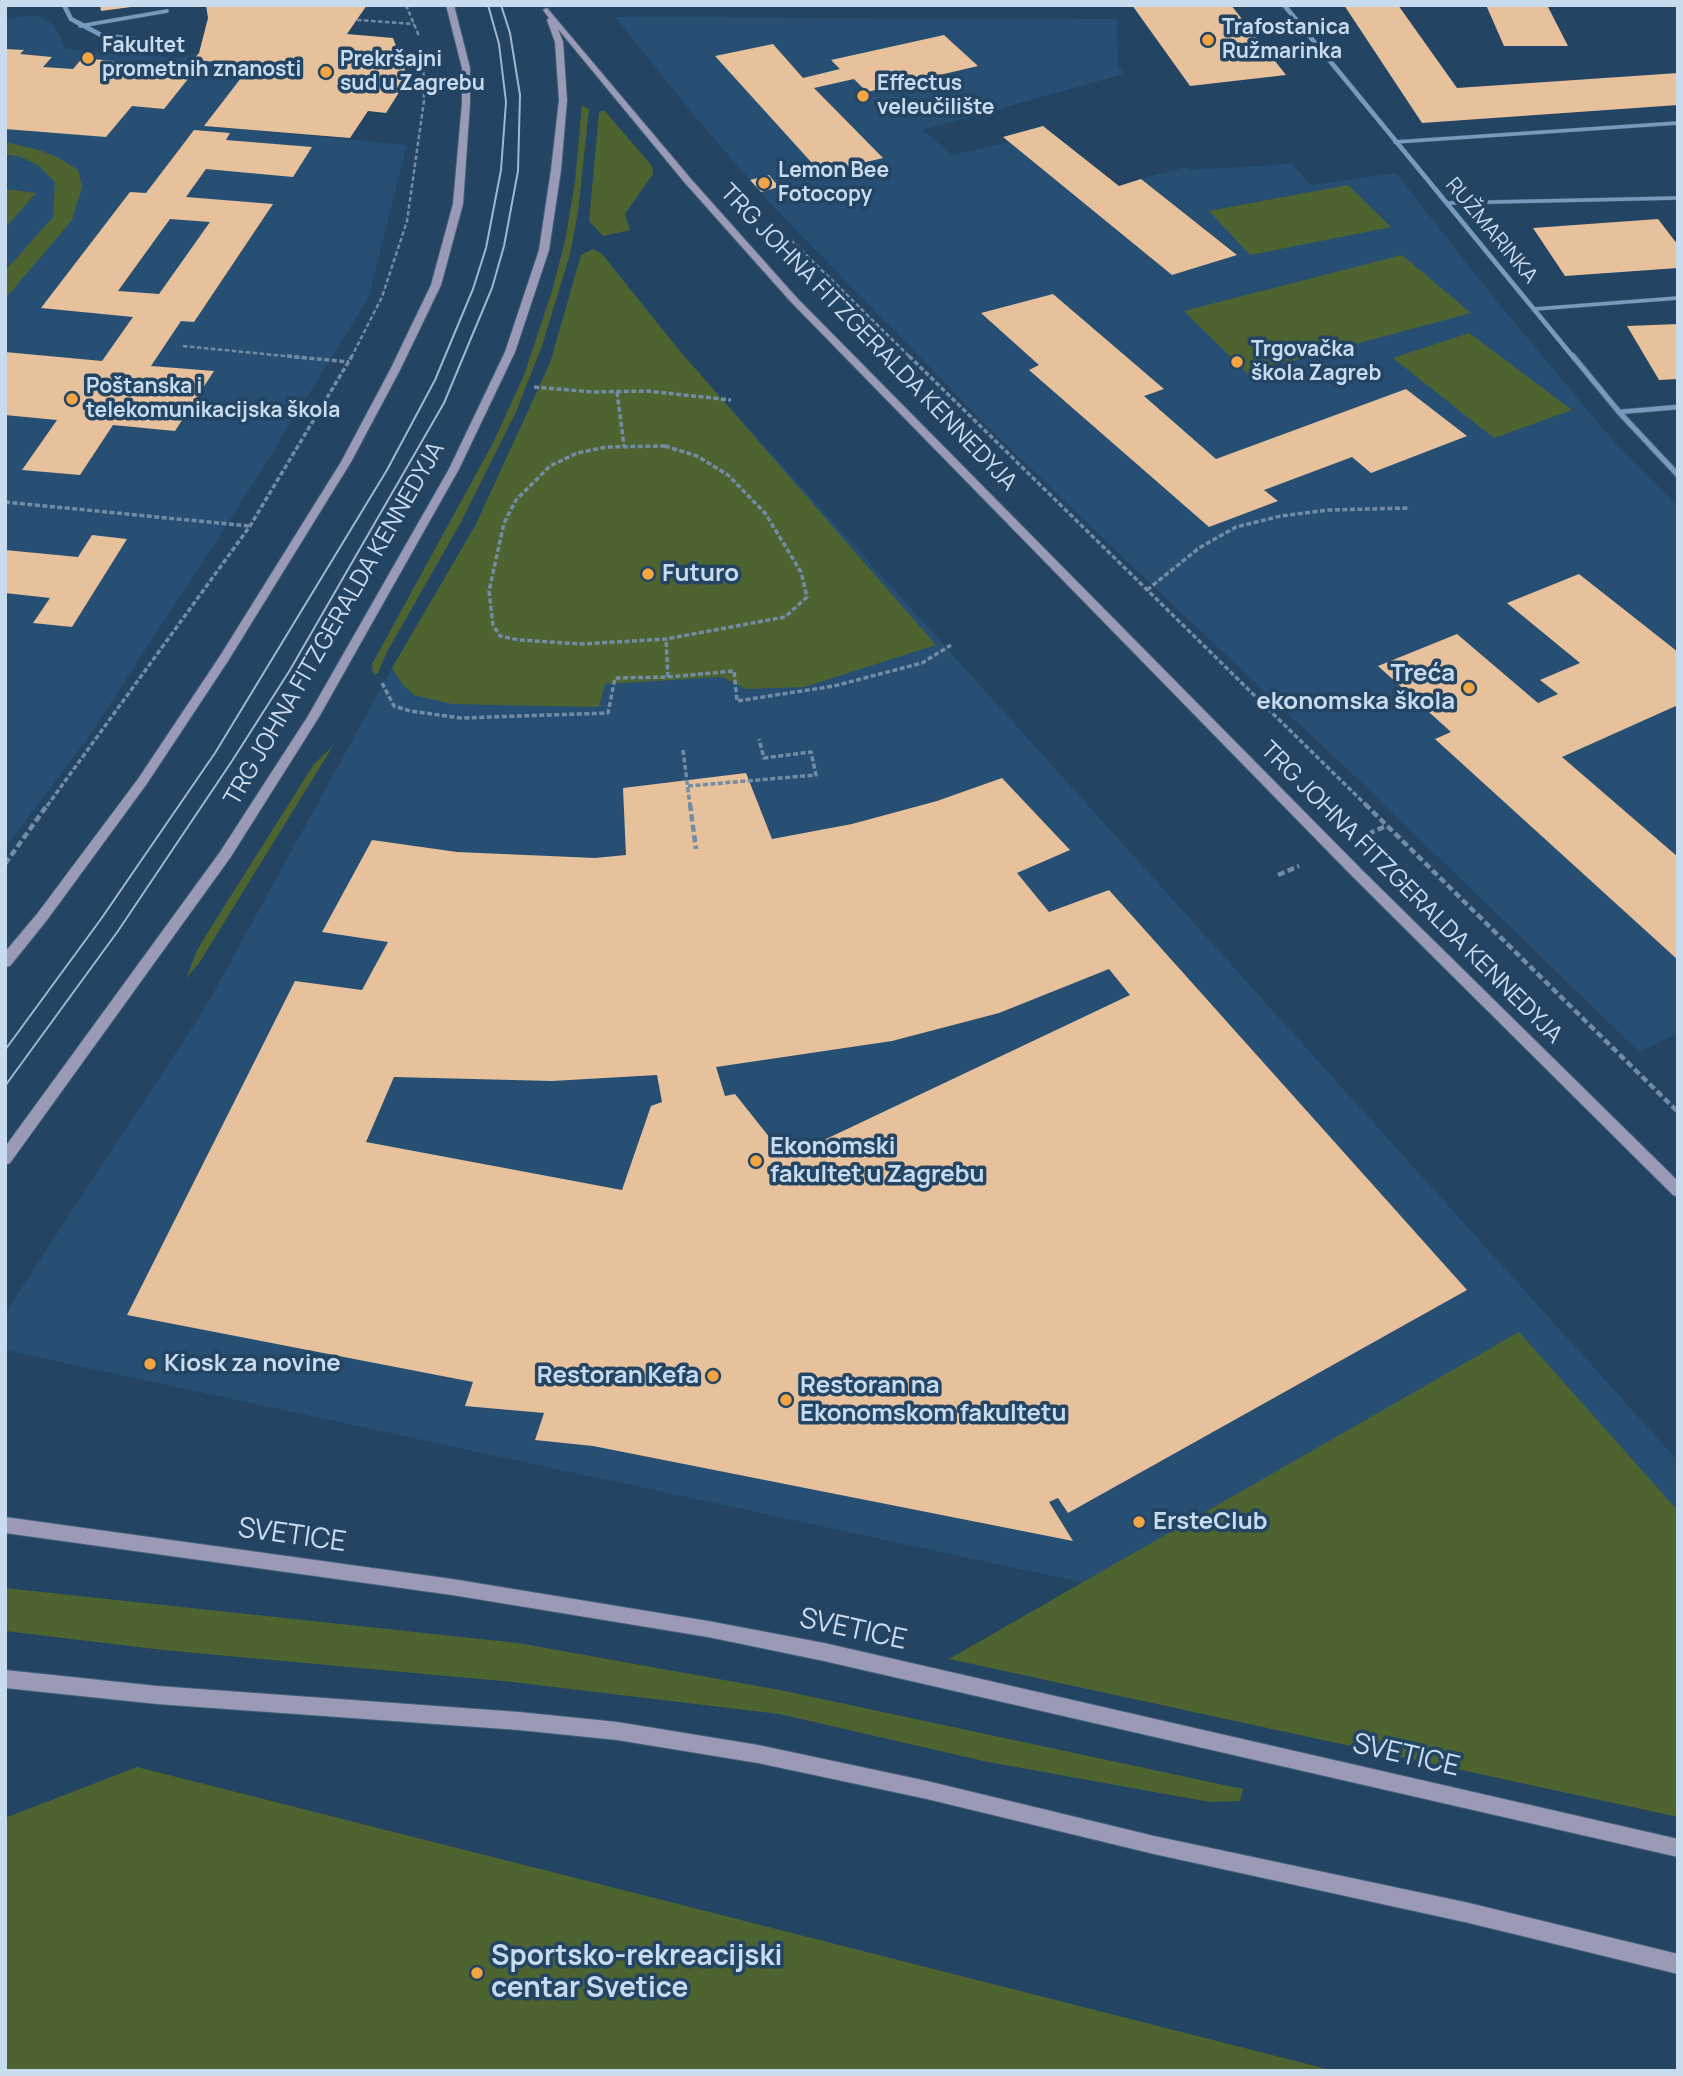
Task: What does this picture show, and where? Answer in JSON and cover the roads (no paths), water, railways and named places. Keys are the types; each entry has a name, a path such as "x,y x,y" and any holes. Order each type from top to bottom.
{"main road":[{"path":"5,962 42,917 142,782 224,658 346,462 396,370 436,285 458,204 467,103 466,68 450,5"},
{"name":"TRG JOHNA FITZGERALDA KENNEDYJA","path":"5,1159 167,938 306,729 454,469 510,352 544,250 556,170 563,100 562,65 559,42 546,8"},
{"name":"TRG JOHNA FITZGERALDA KENNEDYJA","path":"546,8 688,181 794,300 1358,874 1678,1191"},
{"name":"SVETICE","path":"5,1525 452,1587 799,1647 1678,1848"},
{"path":"5,1679 157,1695 519,1721 617,1731 758,1754 927,1790 1154,1845 1469,1913 1678,1964"}],"street":[{"path":"64,5 67,15 80,26 101,35"},
{"name":"RUŽMARINKA","path":"1284,5 1619,412 1678,475"}],"lane":[{"path":"80,26 167,11"},
{"path":"101,35 180,43"},
{"path":"1395,142 1678,123"},
{"path":"1448,203 1677,200"},
{"path":"1535,309 1678,298"},
{"path":"1619,412 1678,407"}],"tram line":[{"path":"5,1050 101,919 215,753 387,470 435,380 473,289 486,248 501,170 506,102 499,44 488,5"},
{"path":"5,1086 118,931 232,761 290,670 444,403 492,288 504,246 518,171 520,95 510,33 501,5"}],"place":[{"name":"Trafostanica Ružmarinka","path":"1208,40"},
{"name":"Fakultet prometnih znanosti","path":"88,58"},
{"name":"Prekršajni sud u Zagrebu","path":"326,72"},
{"name":"Effectus veleučilište","path":"863,96"},
{"name":"Lemon Bee Fotocopy","path":"764,183"},
{"name":"Trgovačka škola Zagreb","path":"1237,362"},
{"name":"Poštanska i telekomunikacijska škola","path":"72,399"},
{"name":"Futuro","path":"648,574"},
{"name":"Treća ekonomska škola","path":"1469,688"},
{"name":"Ekonomski fakultet u Zagrebu","path":"756,1161"},
{"name":"Kiosk za novine","path":"150,1364"},
{"name":"Restoran Kefa","path":"713,1376"},
{"name":"Restoran na Ekonomskom fakultetu","path":"786,1400"},
{"name":"ErsteClub","path":"1139,1522"},
{"name":"Sportsko-rekreacijski centar Svetice","path":"477,1973"}]}
